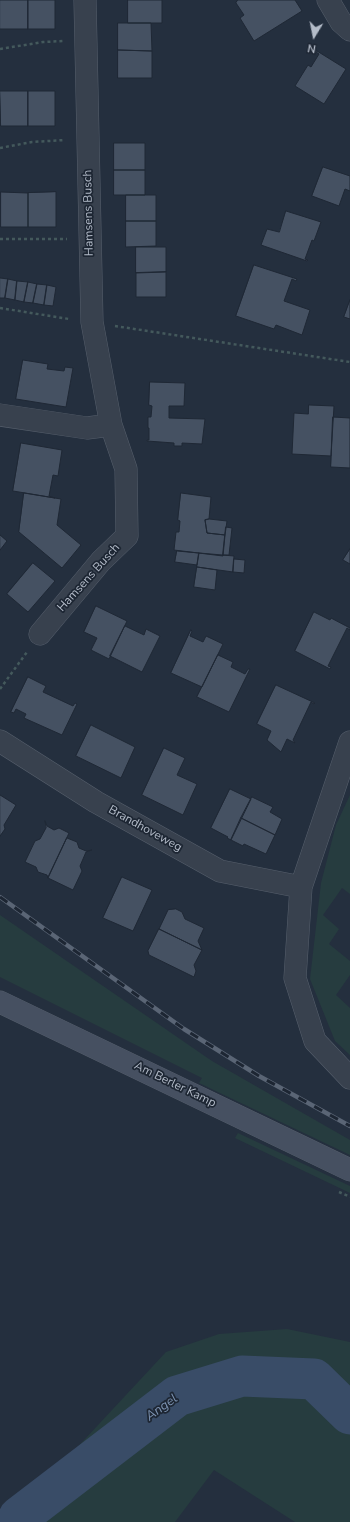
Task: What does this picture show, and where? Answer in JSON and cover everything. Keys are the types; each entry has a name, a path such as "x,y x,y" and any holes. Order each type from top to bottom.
{"street":[{"name":"Hamsens Busch","path":"40,634 101,561 127,536 126,469 111,425 92,322 85,0"},
{"path":"328,0 341,22 350,30"},
{"path":"0,415 87,428 111,425"},
{"name":"Brandhoveweg","path":"0,741 96,802 220,871 301,887"},
{"path":"350,742 301,887 295,978 315,1041 350,1078"},
{"name":"Am Berler Kamp","path":"0,1002 350,1170"}],"path":[{"path":"0,48 42,42 86,40"},
{"path":"0,148 32,142 88,138"},
{"path":"0,239 90,239"},
{"path":"0,308 350,362"},
{"path":"0,689 40,634"}],"green space":[{"path":"350,795 350,894 342,888 323,915 339,929 329,944 350,961 350,975 336,995 350,1008 350,1055 335,1041 310,979 321,883 336,825"},
{"path":"0,915 212,1061 350,1140 350,1155 199,1083 202,1078 0,977"},
{"path":"238,1133 350,1186 350,1193 235,1138"},
{"path":"287,1329 350,1342 350,1522 295,1522 214,1470 175,1522 17,1522 19,1517 45,1482 166,1352 219,1334"}],"building":[{"path":"0,0 28,0 28,29 0,29"},
{"path":"28,0 55,0 55,29 28,29"},
{"path":"128,0 162,0 162,23 128,23"},
{"path":"238,0 295,0 302,11 254,41 240,18 244,15 236,3"},
{"path":"118,23 151,23 152,51 118,50"},
{"path":"118,50 152,51 152,78 118,78"},
{"path":"317,51 346,69 324,104 295,86 308,65 311,67 319,54 316,52"},
{"path":"0,91 28,91 28,126 1,126"},
{"path":"28,91 55,91 55,126 28,126"},
{"path":"114,143 145,143 145,170 114,170"},
{"path":"323,167 350,176 350,191 345,189 339,206 312,196"},
{"path":"114,170 145,170 145,195 114,195"},
{"path":"1,192 28,193 28,227 1,227"},
{"path":"56,192 56,227 28,227 28,193"},
{"path":"126,195 156,195 156,221 126,221"},
{"path":"286,211 321,222 305,259 308,260 307,261 261,245 267,229 279,232"},
{"path":"126,221 156,221 156,246 126,247"},
{"path":"136,247 166,247 166,272 136,273"},
{"path":"254,265 297,279 296,281 292,279 284,301 310,310 302,335 276,325 274,329 236,316"},
{"path":"166,272 166,297 136,297 136,273"},
{"path":"0,278 8,279 5,298 0,298"},
{"path":"8,279 17,281 15,300 5,298"},
{"path":"17,281 28,282 24,302 15,300"},
{"path":"28,282 37,284 33,303 24,302"},
{"path":"37,284 47,285 44,305 33,303"},
{"path":"47,285 56,287 53,306 44,305"},
{"path":"350,300 350,319 344,317"},
{"path":"23,360 48,364 47,369 64,371 65,367 73,368 66,407 16,399"},
{"path":"150,382 185,383 184,406 169,406 169,418 205,419 202,444 182,443 182,446 174,446 174,443 147,441 149,440 148,417 151,417 152,406 149,405"},
{"path":"309,405 334,406 331,456 292,454 294,413 308,414"},
{"path":"333,417 350,418 350,468 331,467"},
{"path":"21,443 62,450 58,476 53,475 49,496 55,498 13,491"},
{"path":"24,493 61,499 57,525 81,545 62,568 19,532"},
{"path":"181,493 211,497 209,519 205,520 207,533 225,535 223,556 174,550 176,532 179,532 180,521 178,520"},
{"path":"205,520 227,521 225,535 207,533"},
{"path":"226,527 232,528 229,555 223,555"},
{"path":"0,535 7,541 0,550"},
{"path":"350,549 350,564 343,560"},
{"path":"177,551 199,553 197,565 175,562"},
{"path":"199,553 234,556 233,572 197,567"},
{"path":"234,559 245,560 244,573 233,572"},
{"path":"33,563 55,581 28,612 7,594"},
{"path":"197,567 217,570 215,590 194,587"},
{"path":"96,606 127,621 109,659 91,650 97,638 84,632"},
{"path":"314,612 330,620 331,618 350,628 350,630 347,628 328,666 331,667 330,669 295,651"},
{"path":"125,626 144,635 146,629 160,636 142,672 110,656"},
{"path":"191,630 190,636 203,642 206,636 223,644 202,687 171,673"},
{"path":"218,655 233,662 231,667 245,674 248,669 250,669 229,712 197,697"},
{"path":"28,677 46,686 43,692 73,706 75,703 77,704 62,735 24,718 26,714 16,709 14,713 11,712"},
{"path":"276,685 315,703 314,704 311,702 293,740 295,743 287,739 281,752 267,740 271,731 257,724"},
{"path":"91,725 135,747 121,778 76,756"},
{"path":"164,748 185,758 177,775 197,784 183,815 142,795"},
{"path":"230,789 251,799 231,840 211,828"},
{"path":"0,795 16,805 4,825 5,829 0,836"},
{"path":"252,797 273,807 270,812 282,819 275,835 241,818"},
{"path":"241,818 275,835 266,854 231,840"},
{"path":"45,821 47,826 54,830 59,828 69,833 48,878 47,875 38,872 36,867 25,862 35,841 40,839 46,828"},
{"path":"67,838 77,842 79,848 86,851 92,850 86,852 80,866 82,871 73,890 48,878"},
{"path":"122,877 152,890 133,931 103,918"},
{"path":"176,909 182,912 185,919 204,928 198,941 202,950 159,929 168,910"},
{"path":"159,929 202,950 194,965 196,971 194,977 149,955 148,951"}],"waterway":[{"name":"Angel","path":"17,1522 19,1517 177,1396 242,1376 314,1379 350,1414"}],"railway":[{"path":"0,897 184,1029 259,1076 350,1126"}]}
